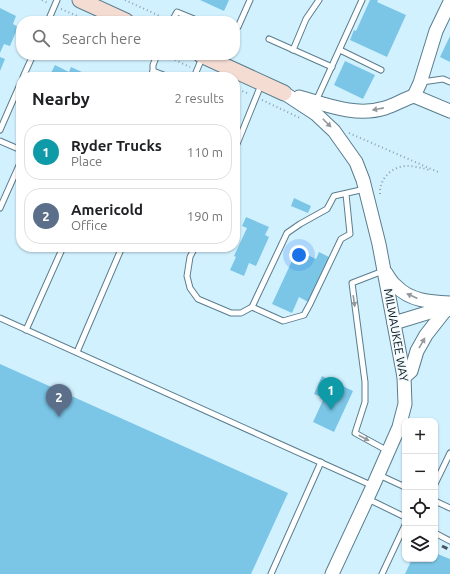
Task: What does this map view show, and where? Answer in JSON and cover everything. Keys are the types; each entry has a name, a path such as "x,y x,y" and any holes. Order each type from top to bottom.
{"main road":[{"path":"85,1 116,16"},
{"path":"213,60 238,72"},
{"path":"240,73 284,93"}],"street":[{"path":"284,93 347,110 362,112 385,108 414,96 420,83 432,43 450,2"},
{"name":"MILWAUKEE WAY","path":"284,93 316,114 334,131 356,162 370,203 404,377 405,404 403,415 376,480 332,574"},
{"path":"414,96 450,111"},
{"path":"384,271 396,287 409,295 422,301 450,305"},
{"path":"394,323 450,305"},
{"path":"404,377 410,371 417,351 426,335 450,305"}],"lane":[{"path":"50,16 57,0"},
{"path":"240,22 250,0"},
{"path":"294,50 306,19 319,0"},
{"path":"316,102 362,0"},
{"path":"175,16 177,12 187,16"},
{"path":"269,39 332,67"},
{"path":"340,50 380,70"},
{"path":"25,72 31,60"},
{"path":"153,71 155,60"},
{"path":"197,70 200,60"},
{"path":"420,83 443,79 450,82"},
{"path":"240,137 262,83"},
{"path":"0,130 16,93"},
{"path":"0,141 16,148"},
{"path":"0,208 16,172"},
{"path":"192,252 190,257 187,276 190,288 198,299 231,313 241,313 252,307 287,233 327,209 334,196 365,189"},
{"path":"252,307 283,321 304,315 341,239 350,234 346,194"},
{"path":"26,330 61,252"},
{"path":"77,352 120,252"},
{"path":"384,271 352,283 365,382 365,402 356,433 388,451"},
{"path":"0,318 321,462 376,480 402,486"},
{"path":"438,478 450,453"},
{"path":"271,574 321,462"},
{"path":"367,499 402,516"},
{"path":"438,502 450,508"},
{"path":"382,574 405,526"},
{"path":"438,535 450,541"}],"path":[{"path":"42,0 78,16"},
{"path":"125,0 161,16"},
{"path":"175,60 201,72"},
{"path":"240,90 305,120"},
{"path":"346,132 438,172 407,166 395,168 384,177 379,187 380,194"}],"building":[{"path":"200,0 229,0 224,11"},
{"path":"370,0 378,0 377,2 406,15 387,57 350,40 354,30 356,31"},
{"path":"0,8 16,16 13,24 16,26 16,32 10,46 4,44 0,53"},
{"path":"450,36 450,62 440,57"},
{"path":"0,57 5,59 0,71"},
{"path":"345,61 375,75 363,99 334,85"},
{"path":"55,65 69,72 52,72"},
{"path":"71,67 82,72 69,72"},
{"path":"294,198 311,206 308,213 291,206"},
{"path":"246,217 269,227 265,235 269,237 256,266 249,263 244,276 230,270 236,257 234,256 236,252 240,252 240,243 247,228 242,226"},
{"path":"297,250 316,259 319,252 329,257 308,302 299,297 292,313 272,304"},
{"path":"0,364 288,493 251,574 0,574"},
{"path":"322,376 353,391 334,432 313,422 324,398 314,394"},
{"path":"438,554 450,559 450,574 405,574 411,562 438,562"}],"railway":[{"path":"442,546 450,550"}],"place":[{"name":"Ryder Trucks","path":"331,410"},
{"name":"Americold","path":"59,417"}]}
